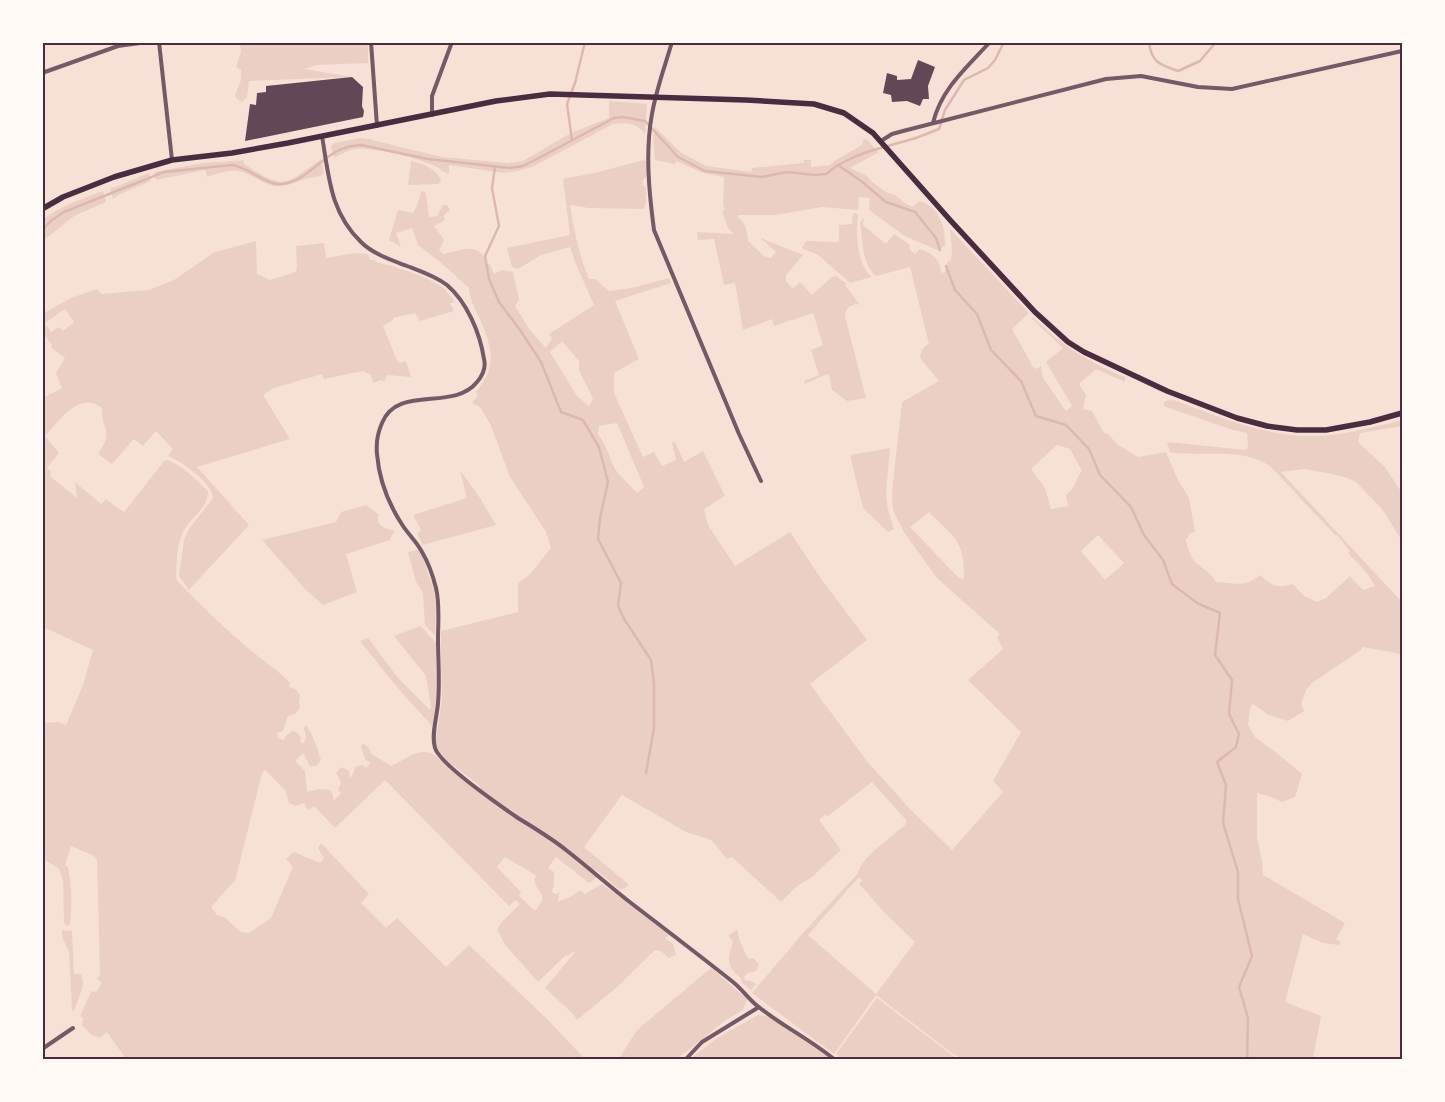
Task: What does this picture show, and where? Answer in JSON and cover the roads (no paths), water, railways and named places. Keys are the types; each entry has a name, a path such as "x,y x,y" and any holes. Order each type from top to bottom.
{"main road":[{"path":"43,207 114,177 172,160 232,152 377,126 496,101 550,94 792,102 821,105 844,113 866,127 882,142 1040,317 1068,342 1102,361 1167,391 1237,418 1267,426 1297,430 1326,430 1370,422 1402,413"}],"street":[{"path":"42,73 118,46 147,42"},
{"path":"159,42 172,160"},
{"path":"371,42 377,126"},
{"path":"432,114 432,96 452,42"},
{"path":"672,42 655,97 648,141 650,196 654,230 739,434 761,481"},
{"path":"933,123 940,103 950,85 990,42"},
{"path":"882,142 892,134 1106,78 1141,76 1198,87 1232,89 1402,51"},
{"path":"322,136 332,194 338,211 359,240 369,249 390,260 431,275 448,286 469,313 486,362 479,380 472,388 450,397 397,405 387,414 379,431 376,451 386,492 401,523 422,551 436,590 438,702 434,739 435,748 444,761 462,776 502,807 564,848 739,987 759,1007 815,1044 834,1060"},
{"path":"685,1060 702,1042 759,1007"},
{"path":"42,1048 73,1028"}],"waterway":[{"path":"572,140 567,104 575,83 585,42"},
{"path":"42,230 64,212 164,172 232,165 245,169 270,182 282,184 302,177 338,151 361,145 428,159 510,168 523,166 614,118 623,117 645,121 678,157 705,171 762,177 787,172 814,175 826,174 854,157 939,129 945,110 964,80 988,68 995,60 1004,42"},
{"path":"1149,42 1150,49 1157,62 1178,71 1200,61 1216,42"},
{"path":"838,165 886,202 915,212 936,238 940,250"},
{"path":"495,167 492,188 499,226 485,256 489,279 499,302 541,362 561,412 583,420 599,447 608,482 600,518 598,539 621,583 618,606 624,619 651,660 654,683 654,728 646,773"},
{"path":"946,266 955,290 977,314 991,350 1021,381 1036,416 1066,425 1089,449 1100,475 1131,507 1144,535 1163,560 1172,584 1197,603 1220,613 1215,655 1232,680 1229,714 1239,734 1236,747 1217,762 1226,785 1223,823 1238,872 1238,899 1252,956 1239,987 1248,1018 1247,1060"}]}
